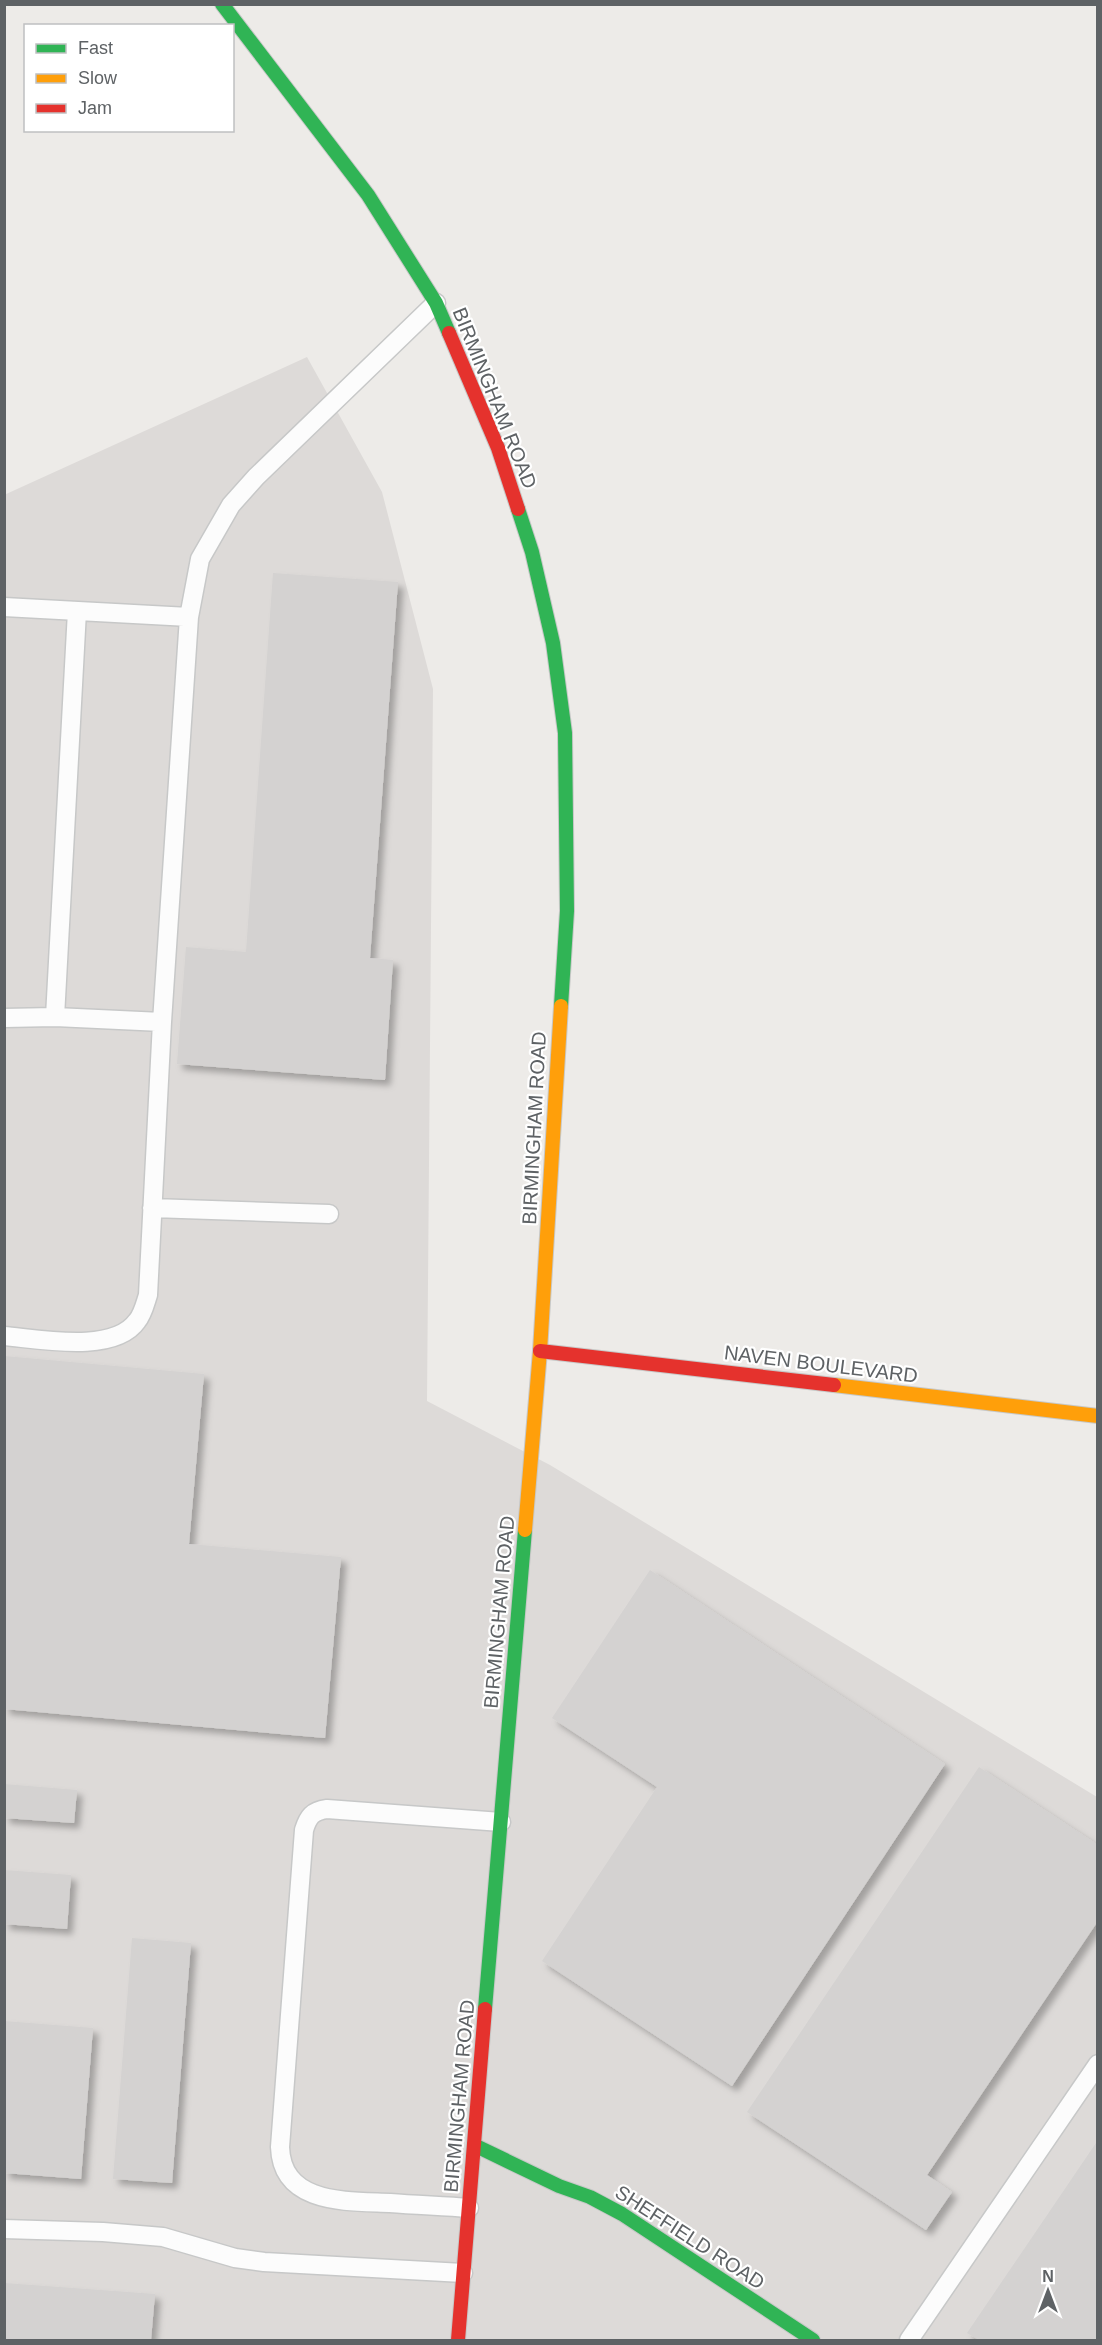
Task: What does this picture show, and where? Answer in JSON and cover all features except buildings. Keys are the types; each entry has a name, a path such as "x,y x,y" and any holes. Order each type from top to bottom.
{"street":[{"name":"BIRMINGHAM ROAD","path":"222,4 368,195 435,303 498,448 532,552 553,643 565,732 567,911 540,1352 458,2340"},
{"name":"NAVEN BOULEVARD","path":"540,1352 1098,1416"},
{"name":"SHEFFIELD ROAD","path":"474,2145 558,2186 590,2197 622,2214 813,2340"}],"lane":[{"path":"4,1336 83,1342 106,1339 125,1332 137,1323 148,1295 162,1022 189,617 200,559 231,505 256,477 435,303"},
{"path":"4,607 189,617"},
{"path":"55,1017 76,611"},
{"path":"4,1018 55,1017 162,1022"},
{"path":"152,1208 329,1214"},
{"path":"469,2208 325,2198 300,2187 284,2171 280,2160 280,2147 304,1830 310,1816 315,1811 327,1809 501,1822"},
{"path":"909,2340 1098,2064"},
{"path":"4,2229 103,2232 163,2237 235,2258 264,2262 463,2273"}],"shaded area":[{"path":"307,357 382,492 433,689 427,1401 550,1465 1097,1797 1097,2340 5,2340 4,495"}],"traffic: fast":[{"path":"222,4 368,195 436,303 449,333"},
{"path":"518,509 532,552 553,643 565,733 567,911 561,1006"},
{"path":"485,2009 525,1530"},
{"path":"474,2145 559,2186 590,2197 622,2214 813,2340"}],"traffic: slow":[{"path":"525,1530 540,1351 561,1006"},
{"path":"834,1385 1098,1416"}],"traffic: jam":[{"path":"449,333 498,448 518,509"},
{"path":"540,1351 834,1385"},
{"path":"458,2340 485,2009"}]}
